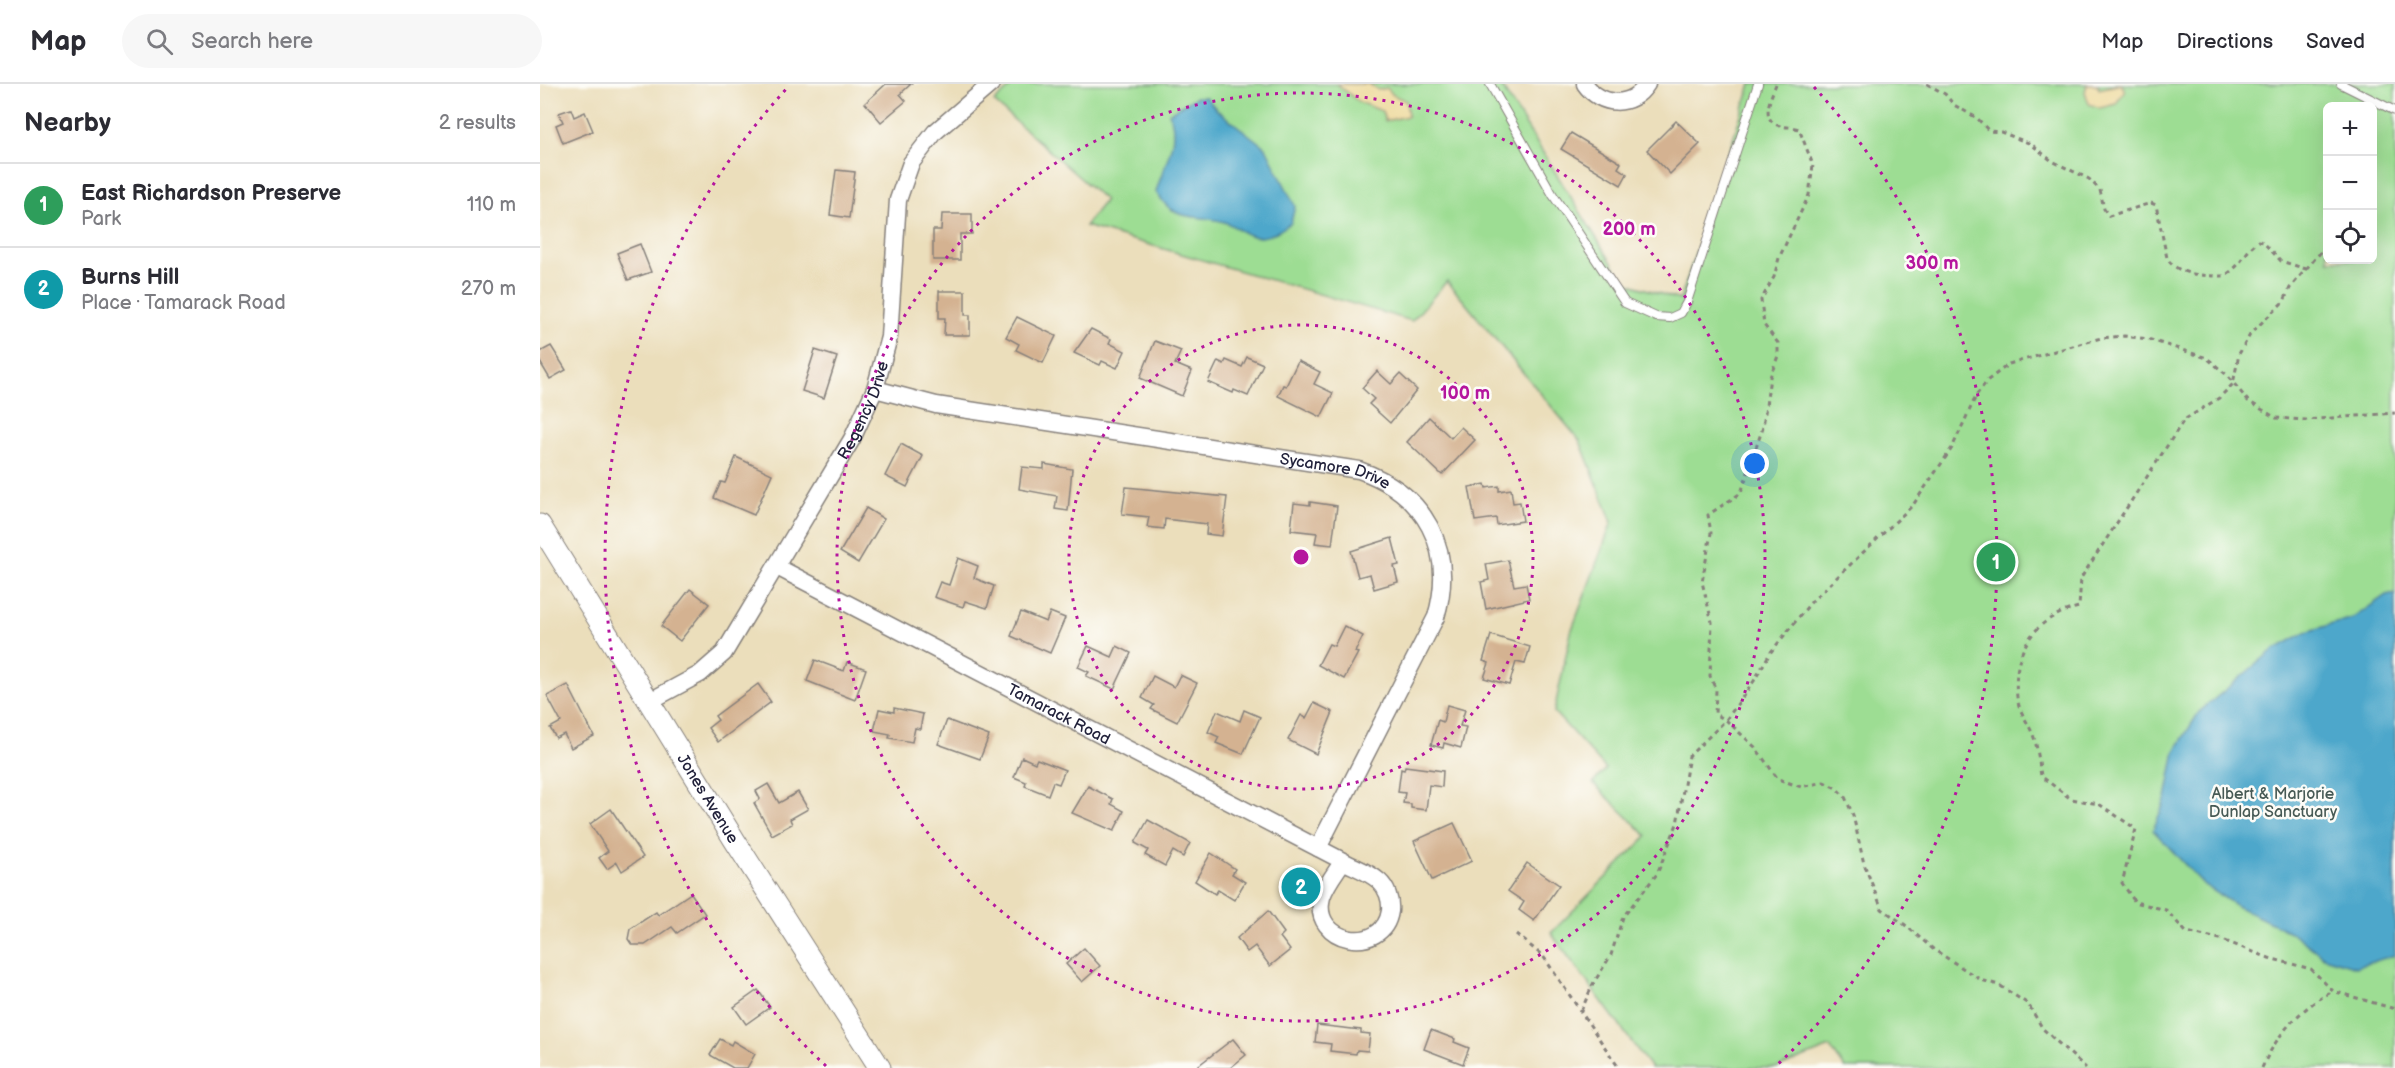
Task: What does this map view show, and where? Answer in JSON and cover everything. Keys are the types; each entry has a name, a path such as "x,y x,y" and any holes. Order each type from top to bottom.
{"street":[{"name":"Regency Drive","path":"650,701 700,674 724,653 852,439 875,389 890,337 897,207 905,176 925,141 991,84"},
{"path":"1585,84 1596,96 1617,103 1639,94 1647,84"},
{"name":"Sycamore Drive","path":"875,389 936,405 1359,470 1388,482 1412,501 1430,526 1436,541 1443,571 1441,602 1436,617 1318,848"},
{"name":"Jones Avenue","path":"540,527 735,841 880,1068"},
{"name":"Tamarack Road","path":"777,567 1318,848 1379,881 1390,900 1389,914 1383,927 1365,939 1344,939 1331,931 1323,919 1322,897 1342,861"}],"lane":[{"path":"1490,84 1553,195 1587,244 1616,292 1625,303 1637,310 1656,317 1670,318 1681,313 1687,302 1758,84"},
{"path":"2341,84 2395,111"}],"path":[{"path":"1776,84 1768,117 1774,123 1799,129 1813,165 1809,195 1779,258 1774,277 1761,300 1764,325 1778,343 1770,377 1761,437 1741,493 1708,515 1711,533 1702,582 1712,622 1710,676 1716,690 1715,714 1726,720 1755,747 1778,779 1801,787 1824,782 1845,797 1853,814 1864,864 1882,909 1933,949 1981,980 1999,985 2028,1004 2043,1029 2086,1068"},
{"path":"1927,84 1945,94 1953,105 1977,118 1989,130 2001,132 2031,144 2052,161 2089,179 2100,190 2104,210 2109,216 2151,203 2156,205 2167,258 2170,264 2179,270 2224,276 2241,265 2247,251 2259,241 2263,242 2282,261 2306,269"},
{"path":"2323,250 2290,288 2284,301 2262,319 2248,338 2239,354 2233,384 2219,398 2184,420 2081,578 2079,607 2062,611 2035,628 2019,670 2017,696 2023,717 2033,734 2041,776 2071,799 2099,804 2136,830 2122,883 2134,902 2166,910 2186,932 2220,939 2269,958 2311,969 2332,991 2395,1009"},
{"path":"1581,1011 1593,984 1611,955 1623,917 1657,874 1677,824 1689,756 1726,720 1754,681 1770,653 1802,612 1840,572 1879,540 1913,505 1952,448 1977,394 1988,380 2009,364 2075,343 2124,336 2148,339 2207,358 2228,376 2248,401 2276,418 2306,420 2395,413"},
{"path":"1516,934 1544,956 1619,1068"},
{"path":"2262,1068 2274,1041 2313,1001 2332,991"}],"green space":[{"path":"1014,84 1500,84 1624,282 1680,300 1751,84 2395,84 2395,1068 1845,1068 1830,1047 1777,1068 1651,1068 1551,933 1647,836 1593,783 1606,769 1554,712 1571,632 1612,522 1580,441 1447,281 1412,321 1085,226 1105,200 994,102"}],"sand":[{"path":"1337,84 1369,84 1378,90 1387,88 1393,95 1406,101 1408,116 1385,121 1382,111 1359,102"},
{"path":"2087,84 2097,84 2099,89 2121,84 2125,90 2116,104 2100,108 2089,104 2085,92"}],"water":[{"path":"1196,97 1206,97 1217,110 1266,148 1295,206 1291,223 1283,229 1263,237 1253,236 1224,222 1178,213 1163,202 1156,192 1172,143 1172,123 1169,113"},
{"name":"Albert & Marjorie Dunlap Sanctuary","path":"2395,593 2395,955 2356,967 2324,957 2292,933 2240,908 2204,885 2153,830 2166,798 2175,751 2199,712 2273,650 2306,632 2353,618 2386,595"}],"building":[{"path":"886,84 911,84 900,94 906,101 881,122 865,103"},
{"path":"571,109 574,117 585,112 593,131 563,143 556,125 563,122 559,113"},
{"path":"1676,121 1700,144 1670,174 1647,150"},
{"path":"1571,133 1621,163 1618,168 1627,174 1621,185 1561,149"},
{"path":"836,170 855,172 849,218 830,215"},
{"path":"942,214 972,214 972,234 960,234 960,260 933,260 933,230 941,230"},
{"path":"640,244 651,272 628,280 617,253"},
{"path":"939,291 965,291 965,315 970,315 970,335 944,335 945,318 939,318"},
{"path":"1017,317 1056,336 1043,363 1016,350 1019,344 1006,337"},
{"path":"1091,329 1111,339 1109,343 1125,351 1117,368 1102,361 1100,365 1074,353"},
{"path":"1155,341 1181,351 1175,364 1192,371 1182,396 1140,378"},
{"path":"551,346 566,370 550,379 540,362 540,352"},
{"path":"815,350 837,357 824,398 802,391"},
{"path":"1247,357 1263,364 1248,396 1234,390 1233,393 1208,382 1218,361 1224,364 1226,360 1242,367"},
{"path":"1298,361 1320,372 1314,384 1333,393 1321,417 1278,396 1283,385 1286,386"},
{"path":"1377,371 1391,384 1400,374 1417,390 1390,423 1369,404 1374,399 1362,388"},
{"path":"1429,417 1451,438 1461,427 1475,440 1442,475 1407,442"},
{"path":"901,444 923,456 907,487 885,476"},
{"path":"736,457 772,474 754,515 714,498 721,482 725,483"},
{"path":"1044,464 1072,469 1068,511 1055,509 1057,496 1019,489 1022,467 1044,469"},
{"path":"1485,484 1486,488 1499,486 1499,491 1511,489 1513,503 1520,502 1523,521 1497,525 1496,518 1475,521 1469,487"},
{"path":"1126,487 1227,497 1222,536 1206,534 1207,524 1165,519 1164,529 1147,527 1149,517 1122,514"},
{"path":"1310,502 1337,506 1332,545 1315,543 1317,533 1291,530 1294,503 1310,505"},
{"path":"866,508 884,519 858,563 840,552"},
{"path":"1392,538 1399,565 1394,566 1398,582 1374,589 1370,574 1358,577 1351,551"},
{"path":"958,558 978,566 974,578 994,586 987,608 965,601 963,607 934,597 940,582 949,585"},
{"path":"1508,560 1514,586 1526,584 1529,599 1486,609 1481,582 1489,580 1486,564"},
{"path":"690,589 709,604 680,641 661,626"},
{"path":"1021,612 1046,622 1050,612 1065,618 1050,653 1011,636"},
{"path":"1344,626 1363,636 1355,652 1358,653 1344,679 1318,665 1329,644 1334,646"},
{"path":"1491,635 1530,647 1525,664 1516,662 1509,685 1484,678 1489,663 1483,661"},
{"path":"1088,646 1112,657 1117,646 1131,653 1114,689 1086,676 1089,672 1078,667"},
{"path":"815,660 844,671 847,662 866,669 855,700 807,681"},
{"path":"1180,675 1197,683 1177,722 1151,709 1154,705 1142,698 1153,676 1174,687"},
{"path":"758,684 771,702 718,742 708,728 718,720 715,716"},
{"path":"568,685 594,736 571,748 564,734 556,738 550,728 561,722 547,696"},
{"path":"1314,703 1333,712 1316,754 1288,740 1301,715 1306,718"},
{"path":"1447,705 1465,710 1460,726 1466,727 1461,748 1444,743 1443,748 1431,745 1438,720 1443,722"},
{"path":"894,708 923,714 920,729 915,728 912,742 889,738 890,734 874,731 879,709 894,712"},
{"path":"1244,710 1260,717 1243,754 1216,743 1219,737 1208,732 1217,711 1240,721"},
{"path":"947,720 989,736 980,759 938,744"},
{"path":"1022,757 1035,763 1037,759 1065,770 1059,784 1053,782 1048,795 1025,786 1026,782 1014,777"},
{"path":"1405,766 1443,771 1442,787 1429,785 1426,810 1411,808 1411,804 1403,803 1405,793 1398,792 1401,769 1404,770"},
{"path":"768,784 779,803 798,792 808,809 790,819 792,824 772,835 754,803 760,799 756,791"},
{"path":"1088,786 1113,799 1111,804 1124,811 1114,831 1072,813"},
{"path":"611,809 643,857 622,871 617,862 607,869 599,858 608,851 590,824"},
{"path":"1148,820 1190,843 1183,857 1173,851 1165,866 1145,855 1148,850 1135,843"},
{"path":"1454,823 1472,861 1432,880 1414,841"},
{"path":"1211,853 1235,869 1232,874 1245,882 1234,900 1218,890 1215,894 1195,881"},
{"path":"1527,863 1559,885 1534,921 1519,910 1524,902 1508,891"},
{"path":"691,893 705,914 677,933 672,927 645,945 632,945 628,939 630,929 656,912 658,915"},
{"path":"1268,911 1284,933 1280,937 1290,950 1270,966 1255,946 1247,952 1237,938"},
{"path":"1084,948 1100,966 1082,982 1066,964"},
{"path":"758,990 770,1007 746,1024 734,1007"},
{"path":"1317,1025 1361,1030 1361,1033 1370,1034 1368,1051 1357,1050 1356,1054 1330,1051 1331,1044 1315,1042"},
{"path":"1431,1030 1455,1039 1454,1042 1469,1048 1463,1064 1424,1049"},
{"path":"720,1039 731,1045 733,1041 755,1054 747,1068 733,1068 710,1055"},
{"path":"1233,1039 1246,1055 1230,1068 1195,1068"}],"place":[{"name":"East Richardson Preserve","path":"1996,562"},
{"name":"Burns Hill","path":"1301,887"}]}
